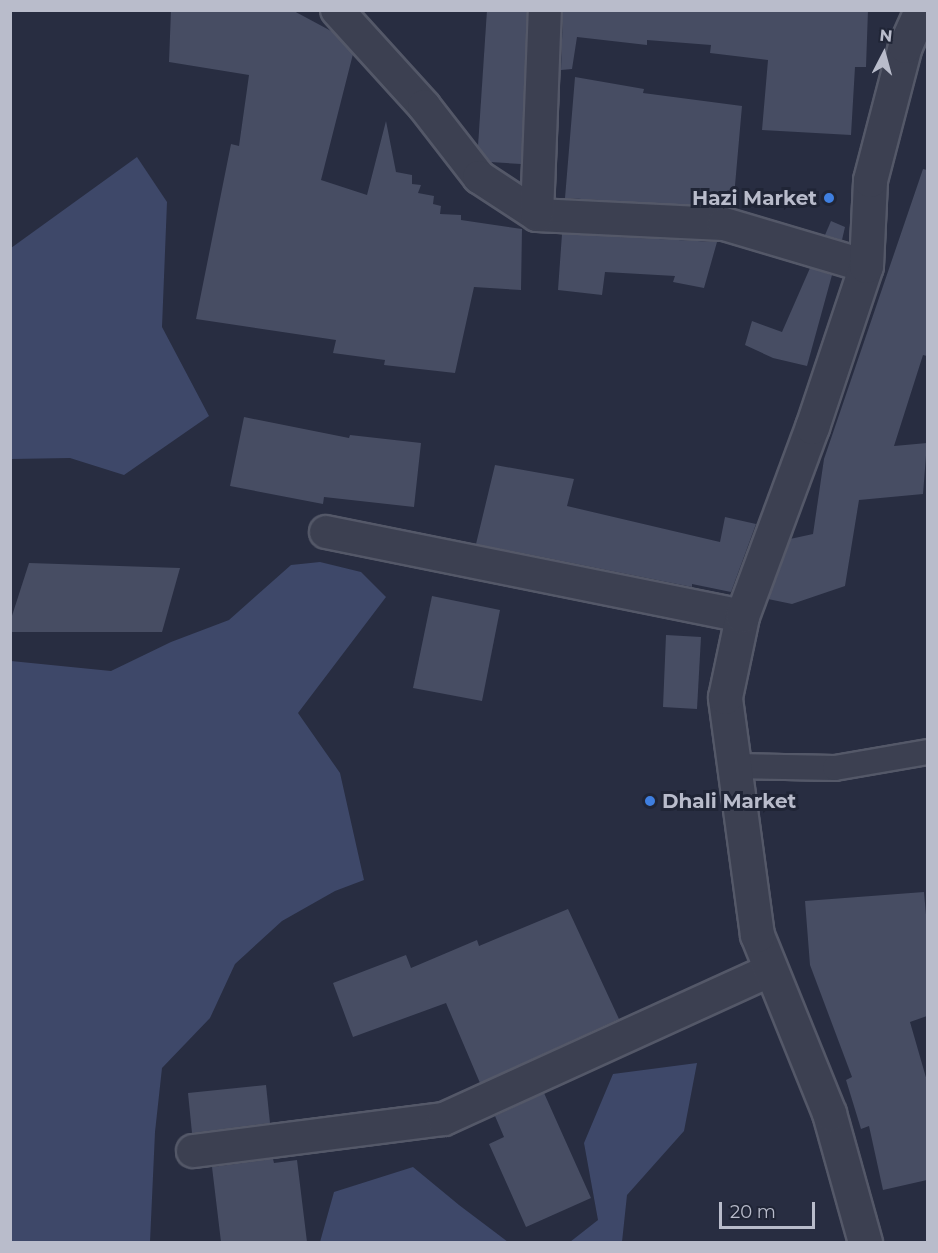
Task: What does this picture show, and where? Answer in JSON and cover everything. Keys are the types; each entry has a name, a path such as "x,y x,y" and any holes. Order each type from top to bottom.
{"street":[{"path":"337,10 424,106 479,177 537,215 724,224 866,267"},
{"path":"537,215 545,10"},
{"path":"865,1242 829,1113 757,935 725,697 741,616 812,427 866,267 870,180 905,46 921,10"},
{"path":"326,532 741,616"},
{"path":"734,766 835,768 927,752"},
{"path":"193,1150 444,1119 771,970"}],"water":[{"path":"137,157 167,202 162,327 209,416 124,475 70,458 11,459 11,248"},
{"path":"320,562 361,572 386,597 298,713 340,773 364,880 335,891 282,921 235,964 210,1018 162,1068 155,1132 150,1242 11,1242 11,661 111,671 171,642 229,620 291,565"},
{"path":"697,1063 684,1131 627,1195 622,1242 570,1242 598,1220 584,1143 613,1074"},
{"path":"413,1167 508,1242 320,1242 334,1192"}],"building":[{"path":"171,10 292,10 333,32 353,54 321,180 367,195 386,121 396,172 412,175 412,184 421,185 418,193 434,196 433,204 441,206 440,214 461,215 461,220 522,229 521,290 474,287 455,373 384,365 385,360 333,353 336,340 196,319 231,144 239,146 249,75 169,62"},
{"path":"487,10 527,10 521,164 490,162 478,146"},
{"path":"563,10 868,10 866,67 855,67 851,135 762,130 768,60 710,53 711,45 647,40 647,45 577,37 572,69 561,70"},
{"path":"575,77 644,89 643,93 742,106 733,208 565,198"},
{"path":"923,169 927,170 927,356 923,355 894,446 927,443 923,494 859,500 845,586 792,604 768,599 790,539 813,534 824,459"},
{"path":"831,221 845,227 842,240 825,235"},
{"path":"562,234 717,242 704,288 673,282 675,276 605,272 602,295 558,290"},
{"path":"810,268 832,275 807,366 773,358 745,345 752,321 782,332"},
{"path":"244,417 349,438 350,435 421,443 414,507 324,497 323,504 230,486"},
{"path":"495,465 574,479 567,506 720,542 725,517 756,524 731,592 692,584 692,587 476,544"},
{"path":"29,563 180,568 162,632 10,632 10,622"},
{"path":"432,596 500,610 482,701 413,688"},
{"path":"666,635 701,637 697,709 663,707"},
{"path":"924,892 927,926 927,1016 910,1022 927,1081 927,1180 883,1190 869,1126 861,1129 846,1080 852,1077 810,965 805,901"},
{"path":"568,909 619,1019 480,1083 446,1003 353,1037 333,983 406,955 411,968 477,940 479,946"},
{"path":"266,1085 270,1123 192,1133 188,1093"},
{"path":"544,1093 591,1198 526,1227 489,1144 504,1137 495,1116"},
{"path":"273,1159 274,1163 297,1160 307,1242 221,1242 212,1167"}],"place":[{"name":"Hazi Market","path":"829,198"},
{"name":"Dhali Market","path":"650,801"}]}
